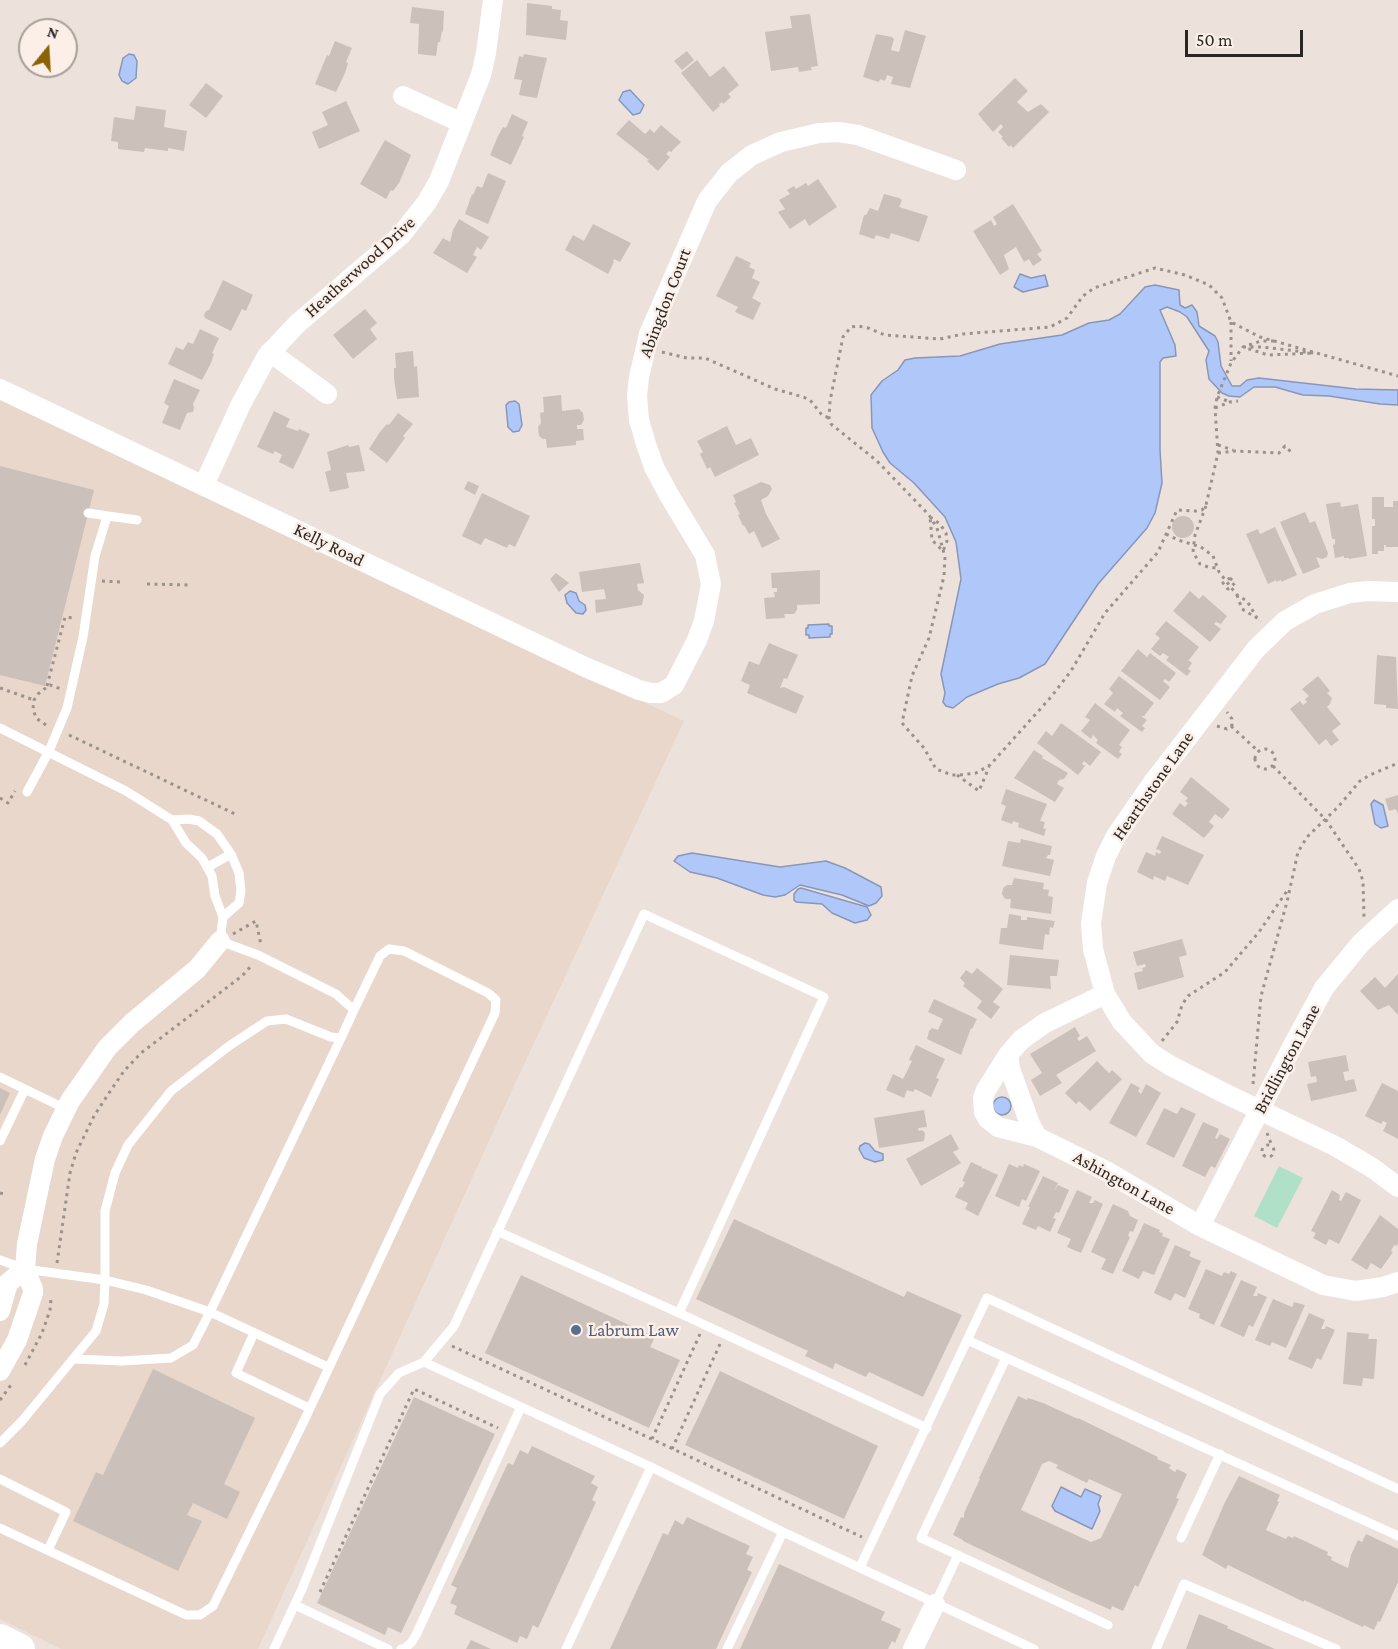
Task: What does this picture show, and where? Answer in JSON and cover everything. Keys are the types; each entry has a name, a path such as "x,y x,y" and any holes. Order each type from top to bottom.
{"main road":[{"path":"0,1639 20,1649"}],"street":[{"name":"Heatherwood Drive","path":"204,485 254,377 270,352 297,324 389,246 411,224 434,191 481,75 492,0"},
{"path":"403,96 462,123"},
{"name":"Abingdon Court","path":"661,693 674,685 697,640 704,621 711,584 705,555 654,467 639,420 637,396 645,347 707,201 729,173 752,154 802,136 838,132 875,139 956,170"},
{"path":"270,352 327,394"},
{"name":"Kelly Road","path":"0,389 585,667 639,690 661,693"},
{"name":"Hearthstone Lane","path":"1398,592 1368,591 1333,598 1299,612 1271,635 1224,688 1116,836 1097,883 1091,923 1093,949 1105,994 1122,1022 1152,1054 1213,1088 1335,1146 1371,1167 1398,1187"},
{"name":"Bridlington Lane","path":"1200,1226 1324,988 1349,955 1398,909"},
{"path":"0,1371 17,1340 33,1293 25,1269 27,1244 40,1176 53,1136 66,1109 107,1048 132,1023 196,969 220,940"},
{"path":"1037,1137 1010,1069 1008,1055 1021,1040 1045,1023 1105,994"},
{"name":"Ashington Lane","path":"1008,1055 983,1098 984,1112 998,1127 1037,1137 1106,1171 1200,1226 1311,1280 1334,1288 1356,1292 1398,1282"},
{"path":"0,1311 8,1283 25,1269"},
{"path":"913,1649 935,1604"}],"lane":[{"path":"88,513 137,520"},
{"path":"27,792 49,751 71,693 83,637 95,556 108,516"},
{"path":"0,728 126,791 172,820 186,843 208,867 224,918 220,940 258,955 336,994 354,1010"},
{"path":"172,820 189,819 208,826 225,843 231,854 239,873 241,891 238,903 224,918"},
{"path":"208,867 231,854"},
{"path":"277,1648 380,1394 399,1373 424,1362 454,1326 644,914 824,997 679,1313"},
{"path":"0,1528 186,1615 200,1615 213,1606 495,1013 496,1000 488,993 404,951 388,949 380,956 193,1345 171,1358 122,1361 74,1359"},
{"path":"0,1443 22,1421 96,1330 104,1304 105,1211 115,1173 128,1145 171,1091 229,1046 267,1021 286,1019 331,1037 341,1038"},
{"path":"0,1077 66,1109"},
{"path":"0,1141 25,1089"},
{"path":"498,1231 927,1428"},
{"path":"0,1260 25,1269 105,1280 146,1290 210,1312 328,1367"},
{"path":"860,1567 987,1298 1398,1489"},
{"path":"254,1333 236,1373 309,1408"},
{"path":"967,1340 1398,1536"},
{"path":"1006,1358 921,1538 1108,1624"},
{"path":"424,1362 1034,1649"},
{"path":"401,1649 411,1643 416,1635 521,1407"},
{"path":"1181,1538 1220,1454"},
{"path":"566,1649 651,1467"},
{"path":"0,1479 66,1512 48,1550"},
{"path":"727,1649 783,1532"},
{"path":"935,1604 958,1555"},
{"path":"1156,1649 1184,1584 1336,1649"},
{"path":"295,1605 388,1649"}],"path":[{"path":"1206,505 1202,510 1177,510 1158,552 1105,613 1082,654 1060,686 990,765 979,791 956,775 936,769 924,748 902,723 912,676 929,638 941,593 946,564 937,528 930,517 877,461 833,427 829,418 830,401 843,337 851,327 858,326 885,335 940,339 963,334 1050,327 1067,318 1083,296 1094,288 1155,268 1185,275 1209,285 1222,298 1232,322 1231,363"},
{"path":"1232,322 1260,337 1398,376"},
{"path":"1216,568 1200,564 1193,552 1195,535 1206,505 1218,453 1215,408 1217,396 1231,363 1244,347 1262,341 1274,341"},
{"path":"645,347 677,357 710,360 775,388 807,398 822,415 829,418"},
{"path":"1244,347 1268,355 1314,353"},
{"path":"1244,347 1279,348 1314,353"},
{"path":"1217,396 1230,402"},
{"path":"1215,408 1238,401"},
{"path":"1218,445 1235,451"},
{"path":"1218,453 1235,451 1279,453 1285,446 1290,452"},
{"path":"930,517 940,524 946,533 947,541 943,551"},
{"path":"930,517 932,540 943,551"},
{"path":"1166,534 1201,547 1213,555 1216,568 1226,581 1223,583 1228,589 1231,587 1237,595 1242,609 1257,618 1271,635"},
{"path":"147,584 192,585"},
{"path":"1237,595 1243,597 1252,606 1257,618 1271,635"},
{"path":"47,687 65,617 76,618 76,608"},
{"path":"71,693 47,687 34,700 33,709 36,718 236,814"},
{"path":"0,688 34,700"},
{"path":"1231,726 1258,752"},
{"path":"1265,748 1272,751 1276,758 1273,766 1265,769 1258,766 1255,760 1258,752 1265,748"},
{"path":"1272,1146 1267,1144 1264,1146 1263,1155 1272,1156 1275,1151 1260,1109 1253,1079 1260,1002 1292,884 1298,852 1302,843 1326,820 1360,781 1398,763"},
{"path":"956,775 976,773 990,765"},
{"path":"1273,766 1326,820 1361,873 1364,918 1371,932"},
{"path":"1152,1054 1177,1022 1182,1005 1188,996 1226,972 1259,932 1292,884"},
{"path":"652,1439 704,1325"},
{"path":"672,1449 724,1334"},
{"path":"441,1341 872,1542"},
{"path":"320,1592 414,1389 500,1428"}],"shaded area":[{"path":"0,399 684,721 509,1097 258,1649 61,1649 0,1619"}],"green space":[{"path":"1279,1166 1303,1178 1277,1228 1254,1216"}],"water":[{"path":"129,54 134,55 137,61 136,78 128,84 122,81 119,75 123,58"},
{"path":"630,90 644,105 640,113 633,115 619,100 623,92"},
{"path":"1020,274 1031,278 1045,275 1048,286 1023,292 1014,287"},
{"path":"1155,285 1179,290 1180,305 1185,308 1192,305 1197,312 1199,326 1215,336 1218,342 1221,366 1232,386 1240,386 1247,380 1259,378 1356,389 1398,390 1398,405 1303,395 1275,387 1254,387 1240,397 1229,396 1222,393 1209,379 1206,360 1209,351 1187,317 1167,307 1160,310 1175,345 1176,356 1163,358 1160,362 1162,483 1155,513 1147,528 1098,584 1045,664 1019,678 967,697 953,708 946,706 943,702 945,693 941,674 961,579 956,542 945,517 914,483 890,463 883,452 872,428 871,395 882,381 898,370 905,360 960,356 1000,344 1062,335 1089,323 1109,320 1120,314 1145,287"},
{"path":"515,401 519,404 522,425 519,431 513,432 508,427 506,405"},
{"path":"570,591 576,593 579,601 585,605 586,610 583,614 576,613 567,603 565,595"},
{"path":"829,624 832,626 830,637 809,638 809,635 806,635 808,625"},
{"path":"1374,800 1383,805 1388,826 1381,828 1375,824 1371,804"},
{"path":"692,853 780,867 826,861 881,887 882,896 876,903 869,906 842,895 800,885 785,895 775,897 763,895 717,878 690,872 674,861 678,856"},
{"path":"801,888 867,907 871,915 867,920 855,923 832,913 822,904 796,902 794,894"},
{"path":"1002,1097 1008,1100 1011,1106 1008,1112 1002,1115 996,1112 993,1106 996,1100"},
{"path":"865,1143 883,1154 883,1160 875,1162 864,1158 859,1149"},
{"path":"1061,1487 1081,1497 1085,1489 1101,1496 1098,1504 1100,1511 1092,1529 1055,1511 1052,1506"}],"building":[{"path":"527,3 552,6 552,9 561,10 560,20 568,21 566,40 526,35"},
{"path":"412,7 444,11 443,32 438,42 436,56 418,54 419,24 410,23"},
{"path":"810,14 818,66 811,67 812,70 799,72 798,67 771,71 765,32 792,28 790,16"},
{"path":"905,30 926,36 910,88 891,84 893,77 887,75 885,81 880,79 879,82 863,77 876,34 892,37 894,39 891,50 899,52"},
{"path":"335,41 352,48 346,62 348,63 345,73 336,92 315,84"},
{"path":"687,51 694,60 682,70 674,61"},
{"path":"524,54 547,58 537,98 519,95 522,80 514,79 519,56 523,57"},
{"path":"697,60 710,77 724,66 739,85 728,94 731,97 723,104 722,102 719,104 720,106 713,112 681,73"},
{"path":"1015,78 1028,91 1017,102 1028,112 1041,104 1049,112 1013,148 1011,145 1009,147 998,132 1003,127 1001,124 993,132 978,114"},
{"path":"206,83 223,96 206,118 189,105"},
{"path":"346,101 360,131 319,149 312,132 328,125 322,112"},
{"path":"136,106 166,110 164,127 187,131 184,151 168,148 168,151 145,148 144,152 118,149 118,142 111,141 114,117 134,120"},
{"path":"512,114 528,122 511,165 490,155 498,136 503,127 506,128"},
{"path":"629,120 645,134 650,129 654,133 661,125 681,142 666,154 670,157 658,171 647,161 649,160 616,134"},
{"path":"385,140 411,155 399,183 386,199 360,184"},
{"path":"488,173 506,181 488,224 465,214 472,194 477,186 482,188"},
{"path":"818,179 837,207 809,226 805,219 790,229 778,212 785,209 779,200 790,194 787,190 794,186 796,189 806,183 808,186"},
{"path":"884,194 902,200 899,207 928,216 919,242 891,233 889,239 876,235 874,239 859,234 864,215 870,208 878,211"},
{"path":"1013,204 1042,251 1037,254 1042,260 1033,266 1029,259 1024,262 1016,247 1004,255 1009,269 1000,275 973,231 991,220 994,226 997,224 993,217"},
{"path":"459,219 489,237 481,250 477,247 473,255 477,257 467,273 433,253 443,238 450,242"},
{"path":"593,224 631,243 620,262 614,259 608,274 565,250 573,235 584,241"},
{"path":"736,256 751,263 749,267 755,270 752,278 760,282 752,298 761,303 753,320 735,312 738,307 716,296"},
{"path":"223,280 253,295 246,311 242,309 231,331 205,318 204,315 209,310"},
{"path":"365,309 377,323 370,329 377,339 353,359 333,335"},
{"path":"200,329 219,338 212,353 214,354 211,363 202,380 168,364 176,347 183,350 188,342 193,344"},
{"path":"413,351 414,367 417,366 419,397 397,399 394,378 395,353"},
{"path":"174,379 200,390 193,404 193,412 187,413 180,430 162,423 169,406 164,403"},
{"path":"561,395 562,411 579,409 583,413 584,420 581,425 577,425 577,429 583,429 584,440 576,441 576,445 547,448 546,439 539,436 538,427 541,423 540,413 544,412 543,397"},
{"path":"274,411 290,419 286,427 310,434 293,469 279,462 282,455 257,447"},
{"path":"398,413 413,424 387,463 369,449 380,432"},
{"path":"727,426 736,445 751,438 759,455 715,477 710,467 707,469 700,454 703,452 697,441"},
{"path":"348,445 349,447 359,445 365,471 346,473 349,488 330,492 325,472 331,470 327,452"},
{"path":"0,466 94,490 45,686 0,675"},
{"path":"468,481 479,486 475,495 464,489"},
{"path":"761,482 770,485 772,489 768,496 761,500 780,539 762,548 754,531 749,534 743,526 733,495"},
{"path":"482,493 530,516 515,547 509,544 507,548 485,538 481,545 462,536"},
{"path":"1372,497 1384,497 1384,507 1393,507 1393,501 1398,501 1398,547 1384,545 1384,551 1378,551 1378,554 1372,554 1372,526 1375,526 1375,519 1372,519"},
{"path":"1340,502 1341,507 1358,504 1367,556 1349,559 1344,556 1335,558 1333,545 1335,539 1332,539 1326,504"},
{"path":"1305,512 1310,523 1315,521 1328,553 1327,557 1322,559 1316,557 1320,567 1303,574 1280,522"},
{"path":"1183,516 1191,519 1194,527 1191,535 1183,538 1175,535 1172,527 1175,519"},
{"path":"1275,527 1297,575 1281,582 1281,580 1276,582 1276,580 1268,584 1246,534 1258,529 1260,534"},
{"path":"640,563 644,583 637,584 638,590 644,595 642,605 596,613 595,600 606,599 604,589 582,592 579,572"},
{"path":"820,570 820,604 797,605 794,614 784,614 785,618 766,619 764,598 775,597 774,592 777,592 777,588 772,588 771,573"},
{"path":"556,573 569,583 559,592 550,579"},
{"path":"1190,591 1199,599 1203,595 1227,616 1221,624 1216,622 1214,624 1221,629 1210,642 1173,611"},
{"path":"1166,621 1199,647 1189,660 1187,659 1192,663 1188,669 1191,671 1187,676 1166,660 1169,657 1163,653 1160,656 1151,649 1160,638 1155,634"},
{"path":"769,643 798,655 787,679 784,678 780,688 784,687 804,696 796,714 747,693 750,685 741,681 749,661 759,665"},
{"path":"1138,649 1147,657 1150,653 1176,673 1169,682 1165,679 1163,681 1170,687 1160,700 1121,671"},
{"path":"1377,655 1396,657 1398,709 1374,704"},
{"path":"1119,676 1154,703 1144,716 1141,716 1147,720 1142,726 1145,728 1142,732 1120,716 1123,713 1117,708 1115,712 1104,704 1113,693 1109,689"},
{"path":"1318,676 1330,691 1327,693 1332,698 1327,707 1341,724 1332,731 1339,740 1331,746 1326,739 1319,745 1290,709 1300,701 1303,705 1307,702 1305,699 1309,696 1302,689"},
{"path":"1095,703 1130,730 1119,745 1122,747 1119,752 1122,754 1118,759 1096,743 1098,740 1093,735 1091,739 1081,731 1090,720 1085,717"},
{"path":"1061,723 1101,752 1090,766 1084,761 1082,764 1085,766 1078,775 1037,743 1046,731 1052,736"},
{"path":"1034,750 1043,756 1042,758 1068,773 1057,784 1064,788 1055,802 1014,778"},
{"path":"1191,777 1230,809 1222,819 1215,814 1209,822 1214,826 1204,838 1172,814 1180,803 1185,807 1188,803 1185,801 1188,798 1180,792"},
{"path":"1006,789 1047,804 1040,821 1045,822 1044,836 1018,827 1019,823 1013,821 1012,824 1001,820 1006,806 1001,804"},
{"path":"1398,795 1398,814 1396,809 1389,811 1385,799"},
{"path":"1162,836 1204,855 1188,885 1167,876 1165,881 1154,876 1153,880 1137,872 1146,852 1155,856 1156,852 1160,854 1161,851 1156,849"},
{"path":"1021,839 1052,846 1050,855 1046,858 1054,860 1050,876 1002,866 1008,841 1020,843"},
{"path":"1014,878 1044,883 1043,889 1049,890 1048,896 1053,897 1051,914 1010,908 1011,899 1005,899 1002,894 1003,888 1012,885"},
{"path":"1009,914 1021,916 1021,920 1027,920 1027,917 1055,921 1053,928 1050,927 1049,935 1045,934 1043,950 999,944 1001,928 1007,928"},
{"path":"1182,939 1187,955 1179,957 1184,977 1138,990 1134,973 1143,971 1142,968 1146,967 1145,964 1137,966 1133,952"},
{"path":"1010,955 1059,960 1057,976 1050,976 1051,989 1007,985"},
{"path":"977,968 1003,989 993,1002 1000,1007 991,1019 977,1008 982,1001 963,986 965,983 960,978 966,970 972,974"},
{"path":"1398,974 1398,1015 1389,1005 1378,1010 1360,991 1375,977 1385,988"},
{"path":"934,999 977,1019 971,1028 961,1055 927,1039 929,1031 932,1028 938,1030 943,1019 928,1012"},
{"path":"1075,1027 1080,1036 1077,1038 1079,1041 1087,1036 1096,1051 1056,1075 1062,1083 1040,1096 1031,1080 1042,1073 1030,1054"},
{"path":"916,1045 945,1059 936,1078 939,1079 931,1097 915,1089 913,1092 907,1090 904,1098 886,1090 893,1074 903,1079 912,1061 909,1060"},
{"path":"1346,1055 1349,1071 1343,1072 1345,1081 1354,1079 1357,1091 1311,1101 1307,1084 1317,1082 1316,1076 1311,1077 1308,1062"},
{"path":"1097,1061 1109,1073 1112,1070 1122,1079 1090,1111 1079,1101 1076,1104 1065,1093"},
{"path":"1131,1083 1140,1088 1138,1091 1141,1094 1146,1084 1161,1093 1136,1137 1109,1123"},
{"path":"1382,1083 1398,1091 1398,1139 1383,1131 1387,1123 1383,1121 1381,1124 1365,1116"},
{"path":"0,1088 10,1093 0,1115"},
{"path":"1181,1107 1196,1114 1174,1158 1146,1144 1164,1108 1177,1114"},
{"path":"924,1110 927,1127 918,1128 919,1131 922,1130 925,1133 924,1141 879,1148 874,1118"},
{"path":"1203,1122 1219,1129 1215,1138 1217,1139 1220,1134 1230,1139 1215,1168 1211,1166 1205,1177 1182,1166"},
{"path":"951,1134 959,1149 953,1152 961,1163 921,1186 906,1159"},
{"path":"971,1162 982,1167 982,1170 983,1168 998,1175 978,1216 965,1209 968,1203 955,1197 965,1182 962,1181"},
{"path":"1009,1164 1018,1168 1019,1165 1023,1167 1024,1164 1040,1171 1026,1201 1022,1199 1019,1207 995,1196"},
{"path":"1043,1176 1058,1183 1054,1191 1058,1185 1069,1190 1059,1213 1056,1212 1053,1218 1056,1219 1050,1232 1038,1226 1036,1230 1022,1224"},
{"path":"1077,1190 1092,1197 1089,1203 1095,1200 1103,1204 1081,1253 1067,1247 1071,1239 1057,1233"},
{"path":"1332,1190 1340,1195 1339,1200 1341,1201 1346,1192 1361,1200 1339,1244 1329,1239 1326,1245 1313,1238 1316,1233 1311,1231"},
{"path":"1113,1204 1128,1211 1130,1216 1138,1220 1133,1232 1130,1231 1128,1236 1130,1237 1113,1274 1101,1269 1106,1259 1091,1252"},
{"path":"1380,1215 1398,1229 1398,1244 1394,1245 1391,1251 1393,1252 1381,1269 1371,1263 1367,1270 1351,1260"},
{"path":"734,1219 904,1297 907,1291 962,1315 923,1397 869,1372 866,1377 835,1363 833,1369 805,1356 808,1351 696,1299"},
{"path":"1144,1223 1160,1230 1159,1232 1163,1233 1162,1236 1170,1239 1154,1275 1143,1271 1139,1279 1122,1271"},
{"path":"1175,1245 1191,1252 1189,1256 1201,1261 1185,1298 1175,1293 1171,1301 1154,1293"},
{"path":"1206,1269 1222,1276 1224,1272 1229,1274 1231,1271 1237,1274 1214,1325 1199,1318 1200,1314 1188,1309"},
{"path":"521,1275 655,1337 650,1347 680,1360 649,1428 485,1353"},
{"path":"1241,1280 1257,1287 1253,1296 1257,1296 1258,1293 1267,1297 1253,1327 1249,1325 1244,1337 1220,1326"},
{"path":"1273,1299 1292,1307 1294,1302 1305,1305 1286,1348 1272,1342 1270,1346 1255,1340"},
{"path":"1309,1313 1325,1320 1321,1329 1325,1329 1326,1326 1335,1330 1321,1360 1317,1358 1312,1369 1288,1359"},
{"path":"1347,1332 1369,1334 1368,1339 1377,1339 1374,1379 1363,1378 1362,1386 1343,1384"},
{"path":"153,1369 255,1418 224,1484 240,1492 227,1519 193,1503 187,1515 202,1521 178,1571 73,1521 96,1472 103,1475"},
{"path":"720,1371 878,1446 844,1519 685,1445"},
{"path":"1018,1396 1043,1403 1078,1418 1158,1457 1157,1459 1171,1465 1169,1468 1175,1472 1177,1469 1187,1474 1176,1498 1179,1499 1138,1587 1135,1585 1123,1611 1112,1606 1111,1610 1068,1591 953,1535 961,1517 964,1518 979,1478","holes":["1049,1461 1058,1465 1056,1468 1087,1483 1089,1479 1122,1494 1101,1538 1091,1542 1021,1510 1042,1464"]},
{"path":"414,1397 495,1434 401,1633 388,1627 385,1635 317,1603"},
{"path":"532,1446 595,1476 591,1483 598,1487 592,1500 596,1502 538,1628 533,1625 527,1639 520,1636 517,1643 454,1614 457,1606 450,1603 457,1588 451,1585 508,1463 513,1465 520,1450 528,1454"},
{"path":"1239,1476 1280,1495 1266,1530 1286,1539 1288,1536 1293,1538 1294,1536 1328,1552 1327,1555 1332,1557 1331,1560 1348,1568 1358,1540 1362,1542 1366,1534 1398,1549 1398,1582 1374,1630 1304,1600 1304,1602 1228,1565 1226,1569 1202,1555"},
{"path":"687,1517 750,1546 746,1554 753,1557 747,1570 752,1572 716,1649 610,1649 663,1533 668,1535 675,1520 683,1525"},
{"path":"779,1564 885,1612 881,1620 901,1629 895,1643 892,1641 888,1649 740,1649"},
{"path":"1199,1614 1228,1626 1227,1628 1275,1649 1186,1649"},
{"path":"471,1640 491,1649 466,1649"}],"place":[{"name":"Labrum Law","path":"576,1330"}]}
